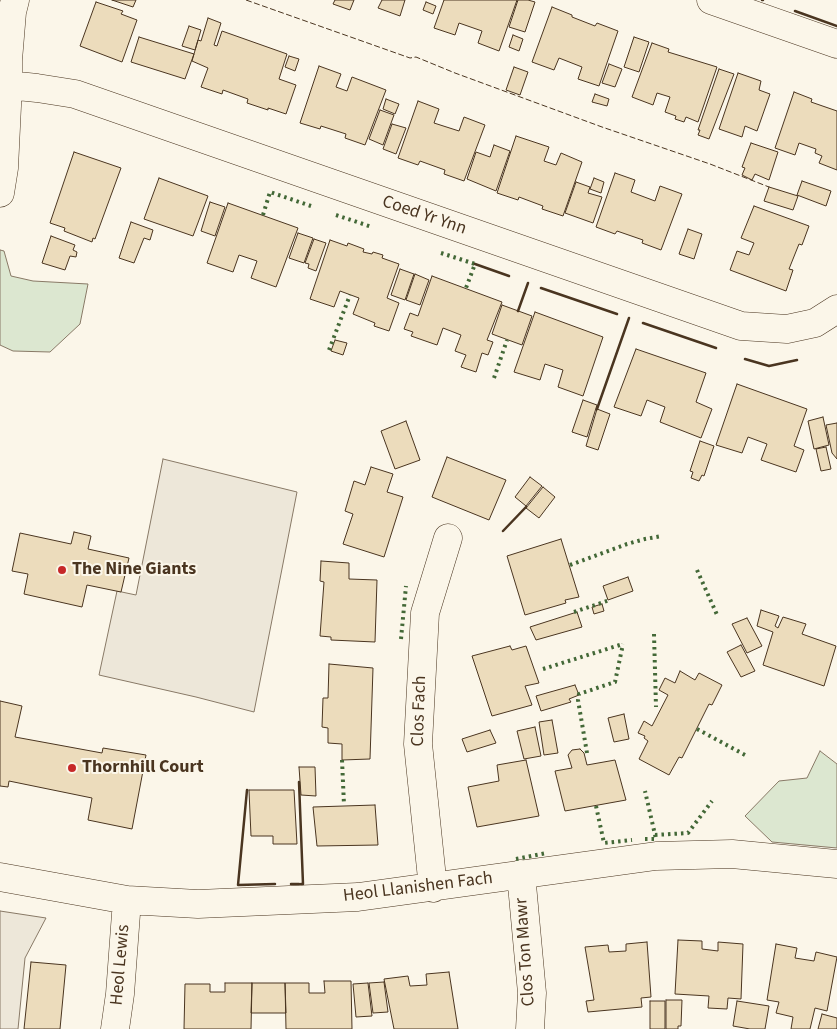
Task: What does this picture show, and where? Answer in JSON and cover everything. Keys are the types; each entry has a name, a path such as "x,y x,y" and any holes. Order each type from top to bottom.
{"street":[{"path":"0,193 4,168 8,60 12,12 15,0"},
{"path":"711,0 837,44"},
{"name":"Coed Yr Ynn","path":"8,85 75,94 741,326 786,329 815,323 837,309"},
{"name":"Clos Fach","path":"433,888 418,744 425,613 448,538"},
{"name":"Heol Llanishen Fach","path":"0,877 127,900 198,904 358,897 656,856 732,854 837,864"},
{"name":"Clos Ton Mawr","path":"521,874 532,993 530,1029"},
{"name":"Heol Lewis","path":"115,1029 120,994 127,900"}],"green space":[{"path":"0,250 4,251 11,276 33,281 88,284 80,324 50,352 13,351 0,345"},
{"path":"820,751 837,764 837,848 772,842 745,816 779,781 807,778"}],"shaded area":[{"path":"163,459 297,492 254,712 99,675 117,591 136,595"},
{"path":"0,911 46,918 25,958 18,1029 0,1029"}],"building":[{"path":"112,0 136,0 133,7"},
{"path":"335,0 354,0 350,10 333,4"},
{"path":"382,0 405,0 400,16 378,8"},
{"path":"444,0 517,0 499,51 478,43 482,31 459,23 455,35 434,28"},
{"path":"518,0 535,2 525,32 509,27"},
{"path":"96,2 123,11 121,14 137,20 122,62 80,46"},
{"path":"426,2 436,6 433,14 423,10"},
{"path":"552,7 595,26 597,23 618,31 599,86 578,79 582,67 559,58 554,70 532,62"},
{"path":"208,18 221,23 214,45 217,46 222,31 287,54 279,79 296,85 286,114 247,103 248,99 223,90 222,94 201,87 208,68 192,61 198,40 201,41"},
{"path":"189,26 201,30 195,50 182,46"},
{"path":"513,35 523,39 519,51 509,47"},
{"path":"139,37 194,54 185,79 131,62"},
{"path":"634,37 649,42 639,72 624,67"},
{"path":"652,43 669,49 668,52 717,67 698,122 686,117 684,122 675,119 676,116 665,112 670,97 657,93 653,105 632,97"},
{"path":"289,56 299,59 295,71 285,67"},
{"path":"609,64 622,69 615,87 602,83"},
{"path":"319,66 341,74 336,87 347,91 352,77 386,90 365,145 345,138 346,134 321,126 320,129 300,123"},
{"path":"514,67 528,72 520,95 506,90"},
{"path":"719,69 734,74 709,139 698,135 700,130 698,130"},
{"path":"738,73 761,81 759,90 770,94 757,131 745,126 742,137 719,129"},
{"path":"794,92 812,99 811,102 837,111 837,170 819,163 822,156 815,153 816,149 799,143 795,155 775,148"},
{"path":"595,94 609,99 607,106 592,102"},
{"path":"386,99 399,104 395,114 383,109"},
{"path":"418,101 439,109 434,123 459,131 464,117 485,125 464,181 444,174 445,170 420,161 418,165 398,158"},
{"path":"380,110 394,115 383,145 369,139"},
{"path":"392,124 406,128 396,154 383,149"},
{"path":"516,136 549,147 544,161 556,165 561,153 582,162 563,216 542,209 543,206 519,197 518,200 497,193"},
{"path":"751,143 778,152 769,180 755,174 752,180 742,175 745,168 742,167"},
{"path":"494,145 510,151 496,191 467,179 476,152 490,157"},
{"path":"74,152 121,168 95,239 93,238 92,242 64,231 65,228 50,223"},
{"path":"615,173 635,180 631,192 655,201 660,186 682,194 661,250 642,243 643,240 617,231 615,234 596,227"},
{"path":"159,178 208,196 193,236 144,219"},
{"path":"594,178 604,182 601,193 590,189"},
{"path":"802,181 831,191 826,206 797,195"},
{"path":"576,182 590,187 588,193 602,197 593,223 565,213"},
{"path":"769,187 798,196 793,210 764,201"},
{"path":"210,202 225,207 215,236 201,231"},
{"path":"228,203 298,228 276,287 251,278 257,261 239,255 233,272 207,263"},
{"path":"754,206 809,226 802,245 799,244 789,269 793,270 786,291 730,270 737,251 749,255 754,243 741,238"},
{"path":"131,222 153,230 150,240 144,238 134,263 119,258"},
{"path":"688,229 702,234 694,259 679,254"},
{"path":"298,233 313,238 304,263 289,258"},
{"path":"51,236 75,245 73,250 77,252 76,257 70,256 65,270 42,263"},
{"path":"314,239 326,243 316,271 308,268 309,264 305,263"},
{"path":"330,240 347,246 348,243 364,249 363,252 383,255 382,258 399,264 387,298 399,303 389,331 374,326 375,323 353,314 359,298 340,291 334,307 310,299"},
{"path":"400,269 414,274 405,300 391,295"},
{"path":"415,274 429,280 420,305 406,300"},
{"path":"432,276 502,302 487,340 493,342 488,355 482,353 476,372 461,367 466,355 455,351 461,335 443,328 437,345 411,336 413,332 404,329 410,313 418,316"},
{"path":"502,305 532,316 522,345 492,334"},
{"path":"535,312 603,337 583,396 558,387 563,370 545,364 540,380 514,372"},
{"path":"335,340 347,343 343,355 331,351"},
{"path":"636,349 706,373 696,402 712,409 701,438 660,422 665,407 647,400 641,416 614,407"},
{"path":"737,384 807,409 794,446 804,450 796,472 761,460 767,444 748,437 742,453 716,445"},
{"path":"583,400 597,405 587,437 572,432"},
{"path":"597,409 610,414 598,450 586,446"},
{"path":"823,417 829,445 814,449 808,421"},
{"path":"406,421 420,460 395,469 381,431"},
{"path":"837,423 837,459 832,453 826,425"},
{"path":"700,441 714,446 704,476 702,475 699,481 691,478 693,472 690,471"},
{"path":"826,447 831,469 821,471 816,449"},
{"path":"447,457 506,480 489,520 432,497"},
{"path":"371,467 393,474 387,492 403,497 384,557 343,544 353,514 345,511 354,481 365,485"},
{"path":"530,477 542,486 526,506 515,497"},
{"path":"543,487 555,497 539,518 526,508"},
{"path":"74,532 91,536 88,549 129,558 121,592 87,585 82,607 24,594 28,574 12,571 20,533 71,544"},
{"path":"561,539 579,597 565,600 566,603 525,615 507,556"},
{"path":"321,561 349,563 349,579 377,580 375,642 331,640 331,637 320,636 324,582 320,581"},
{"path":"628,577 633,591 608,600 603,586"},
{"path":"602,604 604,611 594,614 592,607"},
{"path":"761,610 779,616 775,626 778,628 783,617 806,624 802,634 836,646 824,686 763,665 773,632 757,626"},
{"path":"577,612 582,627 536,640 530,627"},
{"path":"747,618 762,646 747,653 732,624"},
{"path":"741,645 755,671 741,677 727,652"},
{"path":"510,646 512,650 526,646 539,683 525,686 532,705 492,716 472,656"},
{"path":"329,664 373,668 370,759 342,760 342,744 328,743 328,728 322,727 323,698 328,698"},
{"path":"680,671 695,680 699,673 722,685 712,705 709,704 682,758 679,757 669,775 639,759 648,741 644,738 645,736 638,733 644,721 652,726 668,695 659,690 665,678 675,683"},
{"path":"575,685 579,695 569,699 571,702 541,711 536,696"},
{"name":"Thornhill Court","path":"0,701 22,706 15,737 102,753 103,748 146,755 132,829 88,820 92,798 9,781 8,787 0,786"},
{"path":"624,714 629,739 614,742 608,718"},
{"path":"552,720 558,753 544,755 539,722"},
{"path":"535,727 541,756 524,759 517,731"},
{"path":"490,730 496,743 467,752 462,739"},
{"path":"580,749 584,753 587,765 615,760 626,800 565,811 555,771 572,768 568,755 572,750"},
{"path":"526,760 539,816 477,827 468,787 499,781 497,765"},
{"path":"299,767 315,767 316,796 301,795"},
{"path":"249,790 294,790 297,844 273,844 273,836 251,836"},
{"path":"375,805 378,845 317,846 313,807"},
{"path":"678,940 702,941 702,949 718,951 718,942 743,944 741,999 728,998 727,1009 708,1008 709,996 675,994"},
{"path":"647,942 651,997 641,998 642,1007 588,1012 586,1001 594,1000 585,947 608,945 609,952 626,951 626,944"},
{"path":"776,944 797,948 795,958 814,961 816,952 837,957 827,1011 815,1008 810,1029 791,1029 793,1017 776,1013 779,1002 767,1000"},
{"path":"31,962 66,965 60,1029 24,1029"},
{"path":"449,972 458,1029 394,1029 384,979 408,976 410,986 427,985 426,974"},
{"path":"324,981 351,981 352,1029 286,1029 285,983 309,983 309,993 325,993"},
{"path":"384,982 388,1012 373,1013 369,983"},
{"path":"225,983 252,983 251,1029 184,1029 185,984 210,984 210,992 225,992"},
{"path":"252,983 285,983 286,1013 251,1013"},
{"path":"368,983 372,1016 356,1017 353,984"},
{"path":"666,1000 682,1000 681,1026 678,1026 678,1029 666,1029"},
{"path":"650,1001 665,1001 665,1029 650,1029"},
{"path":"737,1001 769,1006 765,1029 733,1026"},
{"path":"822,1014 837,1018 837,1029 818,1029"}],"hedge":[{"path":"263,215 270,192 311,206"},
{"path":"336,215 372,227"},
{"path":"441,253 475,264 466,288"},
{"path":"329,350 350,295"},
{"path":"494,378 507,340"},
{"path":"570,565 627,544 662,536"},
{"path":"697,570 718,617"},
{"path":"401,639 406,586"},
{"path":"574,612 610,600"},
{"path":"654,634 656,707"},
{"path":"543,669 623,644"},
{"path":"587,753 578,700 579,694 615,682 623,644"},
{"path":"697,729 747,756"},
{"path":"342,760 344,805"},
{"path":"645,791 656,839 645,839"},
{"path":"655,835 688,833 712,801"},
{"path":"596,806 604,843 632,840"},
{"path":"516,859 547,853"}],"fence":[{"path":"246,0 410,58 416,57 455,73 769,187"}],"wall":[{"path":"795,11 837,26"},
{"path":"475,264 509,276"},
{"path":"518,311 528,283"},
{"path":"541,288 617,314"},
{"path":"597,409 629,318"},
{"path":"643,323 716,348"},
{"path":"745,359 769,366 797,360"},
{"path":"503,531 526,507"},
{"path":"299,782 303,884 301,884"},
{"path":"247,790 238,885 275,884"},
{"path":"291,884 299,884"}],"place":[{"name":"The Nine Giants","path":"62,570"},
{"name":"Thornhill Court","path":"72,768"}]}
